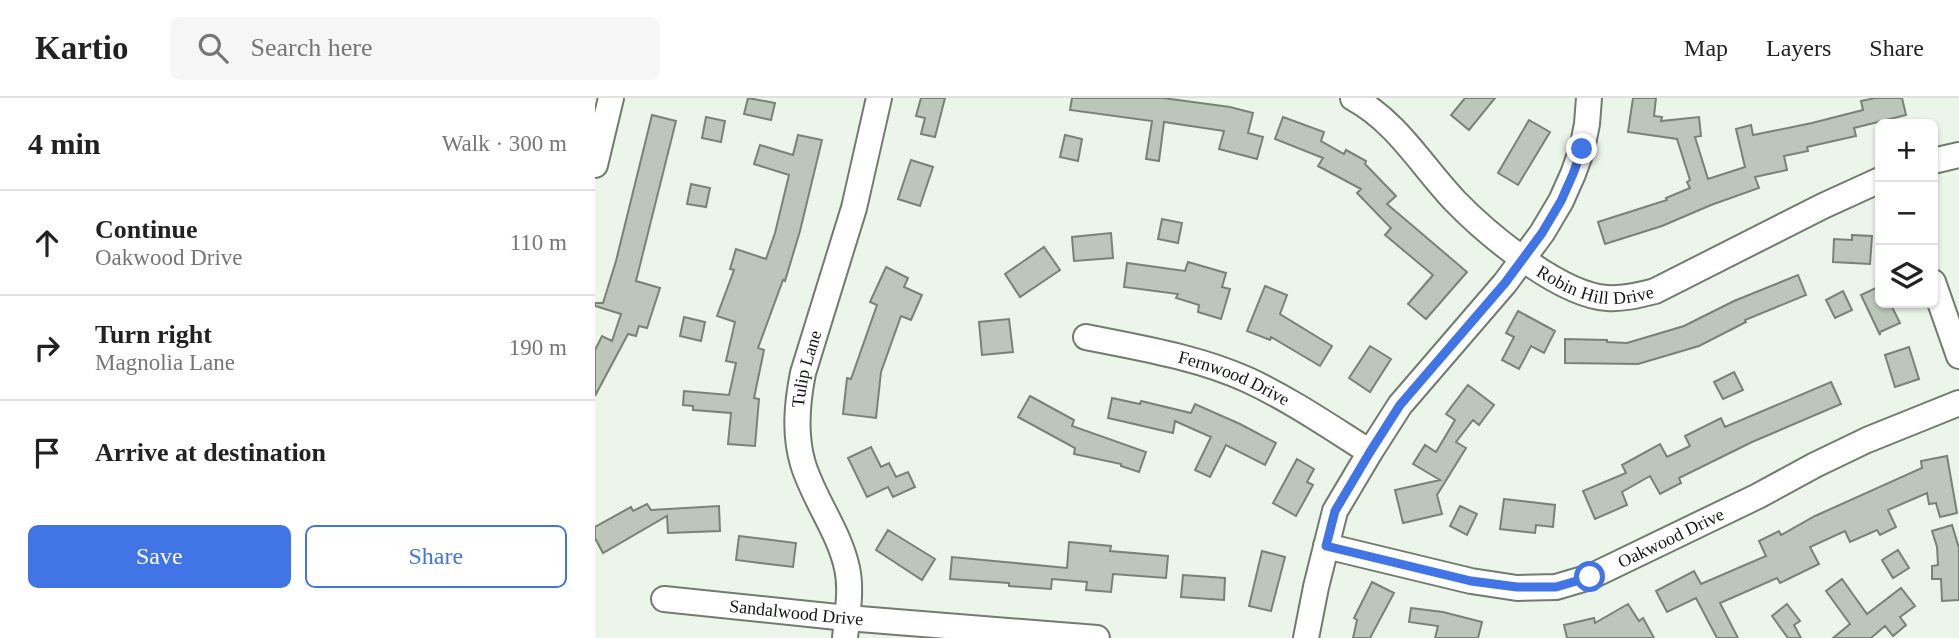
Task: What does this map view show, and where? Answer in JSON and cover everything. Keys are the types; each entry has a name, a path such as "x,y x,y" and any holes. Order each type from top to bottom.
{"street":[{"path":"595,165 611,98"},
{"name":"Tulip Lane","path":"846,628 848,570 833,528 804,467 799,446 798,409 803,373 854,208 879,98"},
{"name":"Robin Hill Drive","path":"1353,98 1382,116 1454,200 1495,237 1556,281 1576,291 1605,298 1638,296 1655,291 1876,182"},
{"path":"1306,638 1335,511 1400,405 1505,283 1542,233 1561,201 1582,149 1589,98"},
{"path":"1938,160 1959,155"},
{"path":"1938,296 1959,356"},
{"name":"Fernwood Drive","path":"1086,337 1161,353 1246,379 1284,398 1370,452"},
{"name":"Oakwood Drive","path":"1326,546 1471,581 1517,587 1556,587 1590,577 1867,440 1959,402"},
{"name":"Sandalwood Drive","path":"664,599 846,628 1097,638"}],"building":[{"path":"748,98 775,103 771,120 744,114"},
{"path":"921,98 945,98 935,137 921,134 925,118 916,116"},
{"path":"1072,98 1163,98 1230,107 1253,113 1248,133 1263,137 1257,159 1219,149 1224,131 1164,122 1159,161 1146,159 1152,121 1070,110"},
{"path":"1465,98 1495,98 1469,130 1451,115"},
{"path":"1633,98 1656,98 1654,116 1662,117 1661,121 1699,117 1701,136 1695,137 1708,179 1745,167 1736,129 1751,125 1753,135 1812,123 1863,110 1861,101 1875,98 1902,98 1906,115 1875,119 1875,123 1854,128 1856,136 1807,147 1808,151 1784,156 1787,170 1755,177 1759,188 1662,226 1605,244 1598,222 1667,200 1666,198 1690,188 1677,139 1628,132"},
{"path":"652,115 676,121 636,281 660,288 647,328 639,326 636,336 628,334 595,396 595,350 602,336 612,341 621,314 595,306 595,303 603,303 616,261"},
{"path":"706,117 725,121 721,142 702,138"},
{"path":"1283,117 1324,132 1321,141 1344,154 1346,150 1366,161 1365,164 1396,196 1387,204 1467,272 1426,319 1408,304 1433,275 1385,235 1391,228 1357,193 1361,189 1318,166 1323,158 1275,139"},
{"path":"1529,120 1550,132 1518,185 1498,173"},
{"path":"798,135 822,140 785,281 783,280 758,348 764,350 754,398 759,399 755,446 728,444 731,413 693,410 693,406 683,405 684,391 729,395 736,363 726,361 735,322 717,316 734,270 730,269 736,249 766,259 789,175 754,164 760,145 793,155"},
{"path":"1065,135 1082,139 1078,161 1060,157"},
{"path":"911,160 933,167 920,206 898,199"},
{"path":"691,184 710,188 706,207 687,204"},
{"path":"1162,219 1182,223 1178,243 1158,239"},
{"path":"1111,233 1113,258 1074,261 1072,237"},
{"path":"1852,235 1872,236 1870,264 1833,262 1834,239 1852,240"},
{"path":"1044,247 1060,270 1020,297 1005,274"},
{"path":"1188,262 1226,273 1222,287 1230,289 1221,319 1198,312 1199,305 1176,298 1178,294 1124,287 1127,263 1185,271"},
{"path":"886,267 908,278 904,287 922,295 911,320 901,316 881,372 876,418 843,414 847,378 851,379 877,305 870,302"},
{"path":"1798,275 1806,295 1745,320 1746,322 1699,346 1638,364 1565,363 1565,339 1627,343 1684,326 1734,301"},
{"path":"1265,286 1287,295 1280,314 1332,346 1320,366 1271,337 1270,340 1247,331"},
{"path":"1875,288 1875,308 1892,308 1900,323 1880,332 1880,335 1861,295"},
{"path":"1843,291 1852,310 1835,318 1826,300"},
{"path":"1518,311 1555,331 1544,353 1531,346 1519,369 1502,360 1514,337 1506,333"},
{"path":"684,317 705,322 701,341 680,336"},
{"path":"1009,319 1013,352 982,355 979,322"},
{"path":"1370,346 1391,359 1370,392 1349,378"},
{"path":"1909,347 1919,379 1895,387 1885,355"},
{"path":"1734,372 1743,390 1723,399 1714,382"},
{"path":"1831,382 1841,404 1752,442 1679,478 1681,483 1660,494 1650,476 1622,492 1627,505 1595,519 1583,491 1626,473 1622,465 1660,444 1667,457 1690,446 1685,436 1721,418 1725,427"},
{"path":"1468,385 1494,405 1479,425 1473,420 1456,442 1466,448 1437,495 1442,514 1403,523 1395,490 1440,480 1413,464 1425,445 1436,452 1455,420 1446,414"},
{"path":"1030,396 1074,420 1072,426 1146,452 1139,472 1121,464 1074,454 1075,448 1018,417"},
{"path":"1112,398 1140,404 1141,401 1191,413 1195,404 1276,443 1265,465 1226,445 1210,477 1195,470 1211,437 1175,421 1173,433 1108,418"},
{"path":"871,447 881,467 889,463 896,477 908,472 915,487 893,497 888,487 867,497 848,458"},
{"path":"1947,456 1957,513 1940,517 1936,503 1929,504 1927,493 1888,510 1896,527 1880,535 1877,530 1850,542 1845,531 1810,547 1819,564 1780,583 1777,578 1720,603 1738,638 1717,638 1696,598 1667,612 1656,591 1694,571 1701,584 1766,556 1759,541 1779,531 1781,535 1815,516 1922,468 1921,461"},
{"path":"1297,459 1314,469 1307,482 1313,485 1296,516 1273,503"},
{"path":"1504,499 1555,505 1553,527 1536,525 1535,533 1500,529"},
{"path":"647,504 651,510 719,506 720,531 668,533 667,516 603,553 595,538 595,527 631,507 633,511"},
{"path":"1460,506 1477,514 1467,535 1450,526"},
{"path":"1952,525 1959,548 1959,600 1942,601 1941,579 1932,579 1932,566 1938,565 1937,547 1932,531"},
{"path":"888,530 935,559 922,580 876,550"},
{"path":"739,536 796,543 793,567 736,560"},
{"path":"1069,542 1111,546 1110,551 1168,556 1166,578 1113,574 1111,592 1086,590 1087,582 1052,579 1051,589 950,579 952,557 1067,568"},
{"path":"1898,550 1909,568 1893,578 1882,560"},
{"path":"1262,551 1285,557 1271,611 1249,606"},
{"path":"1183,575 1225,578 1224,600 1181,597"},
{"path":"1842,579 1867,614 1901,588 1915,606 1900,617 1906,625 1893,636 1885,626 1871,638 1833,638 1850,624 1826,591"},
{"path":"1372,582 1394,593 1370,638 1353,638 1357,620 1354,618"},
{"path":"1628,604 1639,621 1643,618 1654,638 1567,638 1564,625 1594,618 1595,623"},
{"path":"1787,604 1800,621 1794,625 1801,638 1788,638 1772,616"},
{"path":"1411,608 1443,612 1482,622 1478,638 1435,638 1438,626 1409,622"}],"route":[{"path":"1582,149 1561,201 1542,233 1505,283 1400,405 1335,511 1326,546 1471,581 1517,587 1556,587 1590,577"}]}
